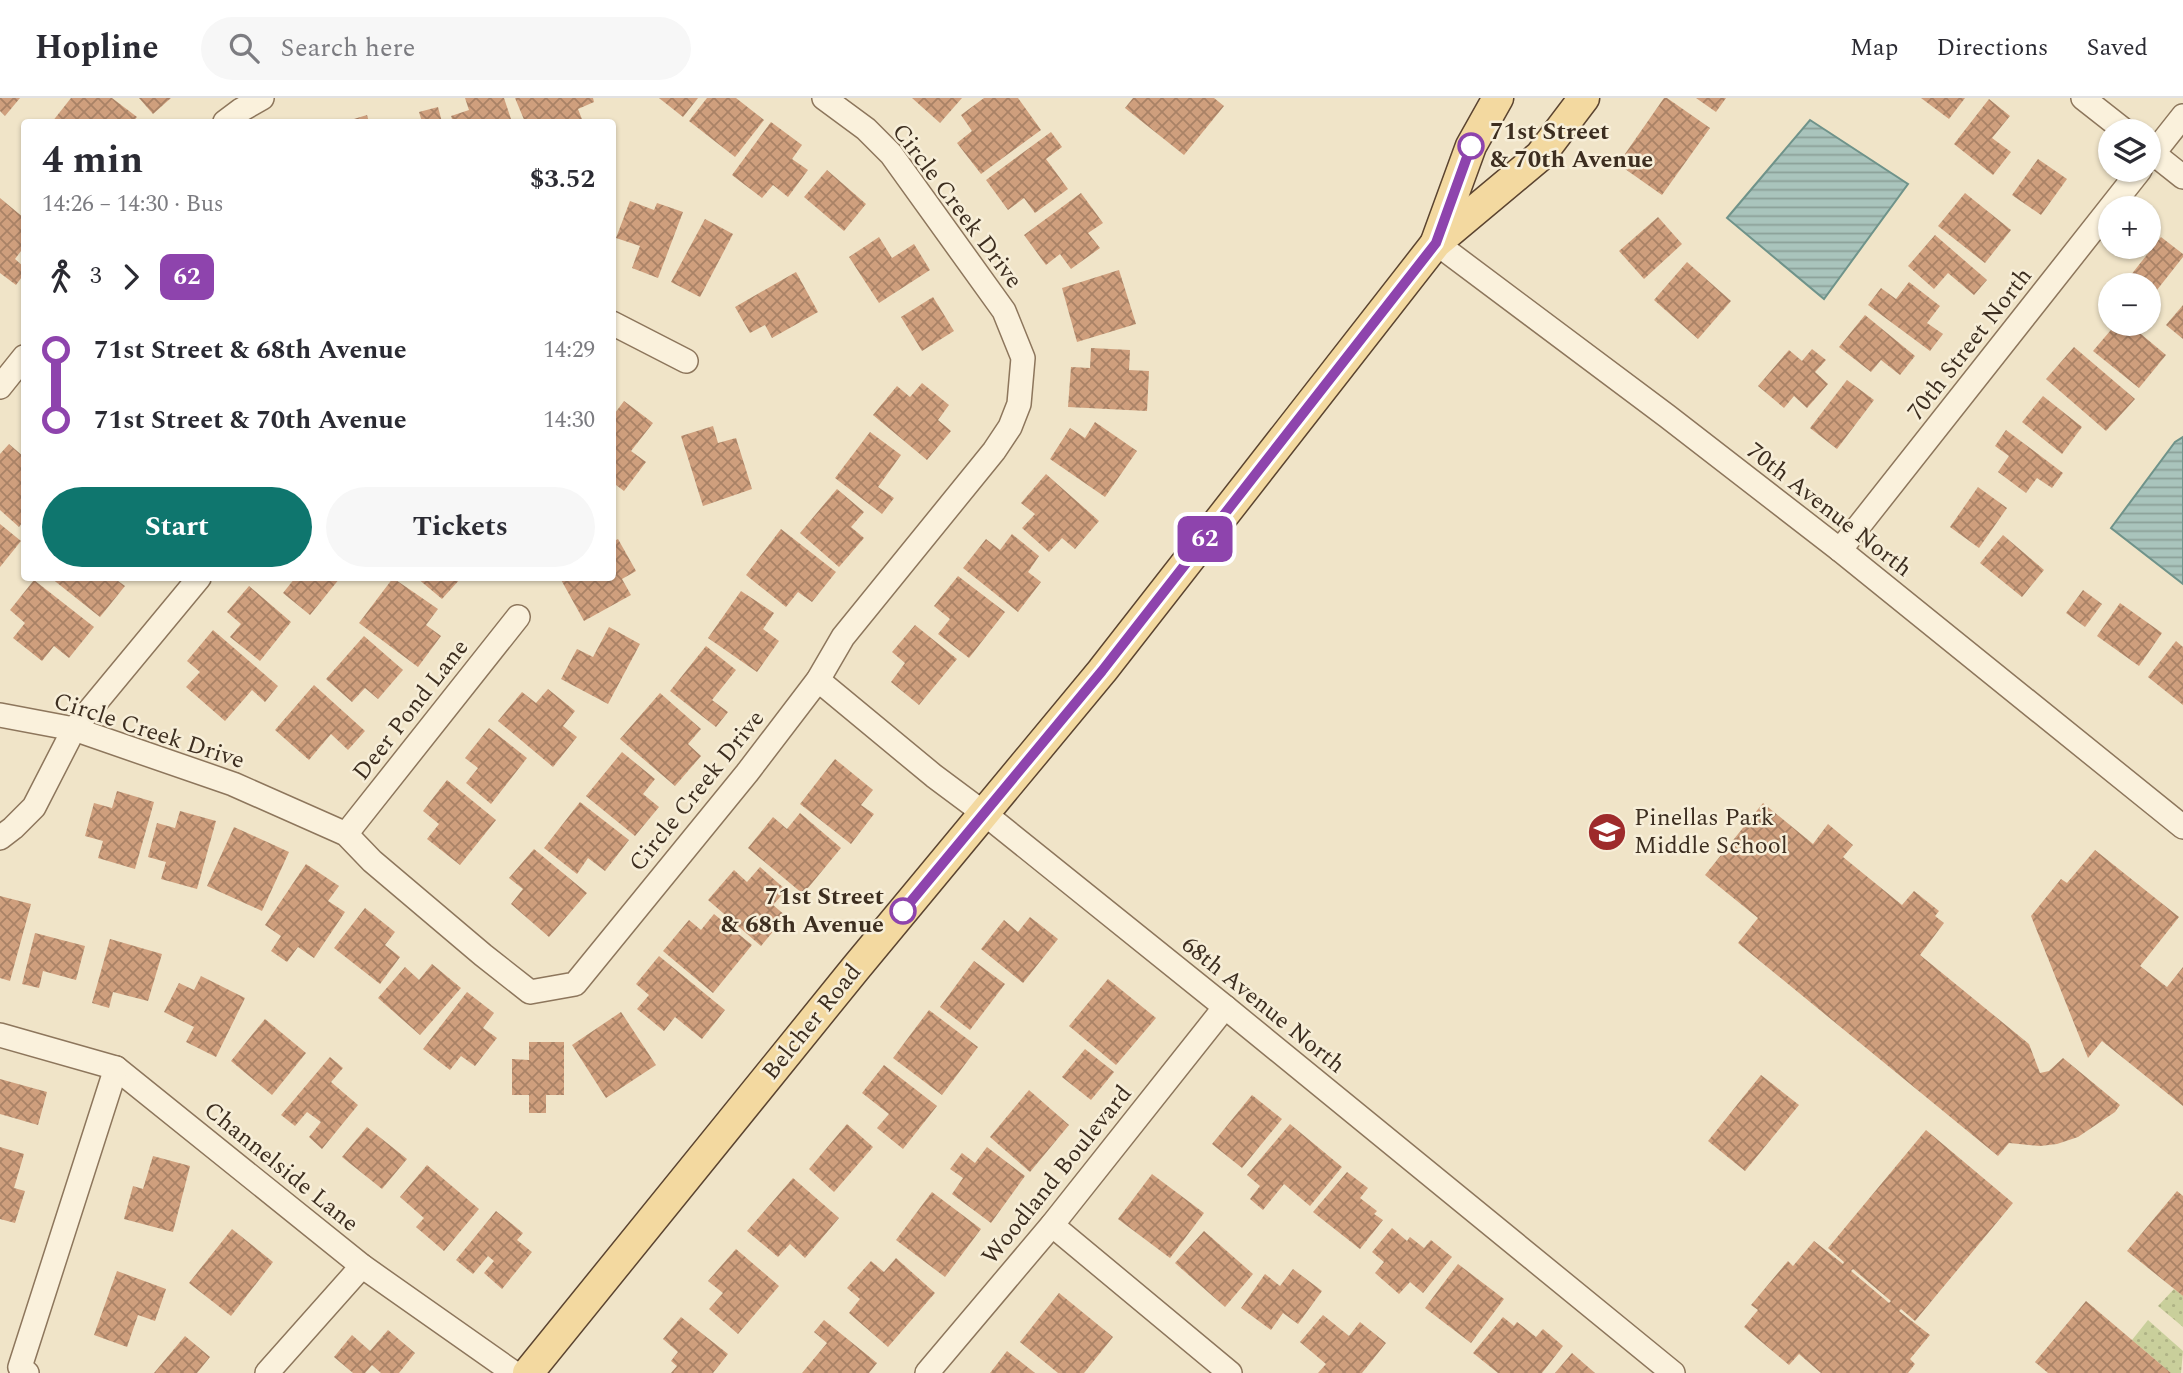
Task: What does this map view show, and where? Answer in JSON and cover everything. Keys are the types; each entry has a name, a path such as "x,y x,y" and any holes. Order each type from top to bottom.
{"main road":[{"name":"Belcher Road","path":"1436,243 1471,146 1498,98"},
{"name":"Belcher Road","path":"528,1373 855,969 1102,671 1436,243 1540,156 1584,98"}],"street":[{"path":"229,119 262,98"},
{"name":"Circle Creek Drive","path":"0,715 74,729 233,785 346,834 372,861 422,904 530,992 575,984 747,773 818,680 843,637 994,451 1010,427 1019,404 1023,358 1000,304 891,154 866,129 824,98"},
{"path":"2083,98 2110,119"},
{"name":"70th Street North","path":"2161,142 2183,116"},
{"path":"2161,165 2183,177"},
{"name":"70th Street North","path":"1840,550 2129,182"},
{"name":"70th Avenue North","path":"1436,243 1840,550 2183,827"},
{"path":"616,325 686,361"},
{"path":"0,387 21,361"},
{"path":"0,838 34,807 74,729 197,581"},
{"name":"Deer Pond Lane","path":"346,834 518,617"},
{"name":"68th Avenue North","path":"818,680 934,776 1225,1007 1673,1373"},
{"name":"Woodland Boulevard","path":"927,1373 1052,1225 1225,1007"},
{"name":"Channelside Lane","path":"0,1035 116,1069 362,1266 514,1373"},
{"path":"27,1373 20,1367 116,1069"},
{"path":"1052,1225 1230,1373"},
{"path":"267,1373 362,1266"}],"green space":[{"path":"2174,1289 2183,1296 2183,1327 2158,1306"},
{"path":"2148,1320 2183,1351 2181,1373 2171,1373 2132,1340"}],"water":[{"path":"1810,120 1908,184 1824,299 1727,218"},
{"path":"2183,437 2183,584 2111,528 2175,442"}],"building":[{"path":"0,98 20,98 5,116 0,111"},
{"path":"71,98 112,98 137,117 135,119 54,119"},
{"path":"139,98 171,98 153,114"},
{"path":"465,98 504,98 511,119 452,119 451,116 469,110"},
{"path":"515,98 593,98 594,102 578,109 582,119 524,119"},
{"path":"659,98 698,98 683,117"},
{"path":"707,98 736,98 764,120 735,157 689,121"},
{"path":"912,98 962,98 940,123"},
{"path":"984,98 1018,98 1041,130 981,174 957,143 972,131 961,115"},
{"path":"1133,98 1214,98 1224,106 1184,155 1125,108"},
{"path":"1664,98 1710,128 1662,195 1618,164"},
{"path":"1696,98 1726,98 1716,112"},
{"path":"1921,98 1965,98 1949,119"},
{"path":"1989,99 2010,116 1992,138 2011,152 1993,175 1954,144"},
{"path":"438,107 441,119 421,119 419,112"},
{"path":"771,122 802,145 792,159 808,170 788,197 773,185 762,198 732,175"},
{"path":"1051,132 1062,147 1046,159 1068,189 1035,213 1024,198 1008,210 986,180"},
{"path":"2038,159 2067,179 2041,215 2012,195"},
{"path":"827,170 866,204 844,231 804,197"},
{"path":"1081,193 1103,223 1088,233 1100,248 1071,269 1060,254 1046,265 1024,235"},
{"path":"1965,193 2011,230 1985,263 1938,226"},
{"path":"0,198 21,216 21,251 15,259 21,264 21,278 16,285 0,273"},
{"path":"630,201 654,210 657,203 683,212 658,278 632,268 640,246 616,238"},
{"path":"1658,217 1682,244 1644,279 1619,251"},
{"path":"705,219 733,234 700,297 671,282"},
{"path":"1935,235 1987,280 1974,295 1948,273 1934,289 1908,266"},
{"path":"879,237 892,258 914,244 930,270 879,303 849,257"},
{"path":"2161,237 2183,254 2161,285 2161,273 2132,273 2144,259 2161,259"},
{"path":"1687,262 1731,301 1698,339 1654,300"},
{"path":"1119,270 1136,324 1077,342 1062,288"},
{"path":"796,272 818,312 772,338 765,325 750,333 735,307"},
{"path":"1909,282 1940,306 1927,323 1943,334 1930,351 1868,305 1881,288 1896,299"},
{"path":"933,297 954,331 922,351 901,317"},
{"path":"2183,305 2183,339 2166,325"},
{"path":"1865,315 1915,356 1900,375 1881,360 1871,372 1839,347"},
{"path":"2106,336 2143,336 2166,355 2139,388 2093,351"},
{"path":"2074,347 2135,399 2106,431 2046,379"},
{"path":"1091,348 1130,350 1129,370 1149,371 1147,411 1068,407 1071,367 1090,368"},
{"path":"1812,349 1826,360 1815,372 1828,384 1807,408 1794,396 1784,408 1758,386 1789,350 1802,361"},
{"path":"1847,380 1874,400 1837,449 1810,428"},
{"path":"922,383 949,405 938,420 951,431 927,460 873,415 897,386 910,397"},
{"path":"2043,396 2082,427 2062,454 2022,422"},
{"path":"624,401 653,423 631,451 646,462 624,491 616,485 616,412"},
{"path":"1095,422 1137,451 1105,497 1050,459 1070,428 1085,438"},
{"path":"713,426 718,443 736,438 752,489 703,506 681,436"},
{"path":"2006,430 2063,473 2052,488 2037,478 2026,493 1998,472 2009,456 1995,446"},
{"path":"870,432 901,455 878,487 894,498 882,514 835,478"},
{"path":"9,444 21,454 19,527 0,510 0,454"},
{"path":"1046,474 1099,521 1075,549 1062,538 1049,552 1022,528 1035,514 1021,503"},
{"path":"1978,487 2007,508 1979,548 1950,527"},
{"path":"837,489 864,512 851,527 864,538 839,567 800,533"},
{"path":"0,524 21,541 0,567"},
{"path":"781,529 836,572 812,602 798,592 786,607 746,575"},
{"path":"1012,534 1039,556 1028,572 1041,582 1018,612 963,568 986,539 1000,550"},
{"path":"2003,535 2044,570 2022,597 1980,563"},
{"path":"618,539 636,571 622,579 631,595 584,621 562,581 616,581"},
{"path":"958,576 1005,612 969,658 938,634 950,619 934,606"},
{"path":"35,581 94,627 69,658 54,646 42,661 13,638 25,623 10,610"},
{"path":"55,581 118,581 125,586 100,617"},
{"path":"293,581 338,581 310,615 283,593"},
{"path":"391,581 397,581 438,609 426,625 441,636 418,667 359,623"},
{"path":"421,581 458,581 442,599"},
{"path":"249,586 291,622 260,661 230,637 241,624 227,612"},
{"path":"2083,590 2102,604 2085,627 2066,613"},
{"path":"741,591 774,613 763,629 779,641 757,672 708,638"},
{"path":"2120,603 2162,633 2139,666 2097,636"},
{"path":"915,625 957,659 919,705 891,682 905,663 892,652"},
{"path":"609,627 640,644 608,704 561,679 577,649 593,657"},
{"path":"213,630 278,686 265,702 252,690 225,721 186,687 200,672 187,661"},
{"path":"364,636 403,670 378,699 365,688 352,702 326,679"},
{"path":"2176,641 2183,647 2183,705 2148,677"},
{"path":"706,646 736,670 712,700 728,712 716,727 670,691"},
{"path":"314,685 365,731 348,750 331,734 309,760 275,730"},
{"path":"548,689 575,711 563,726 577,737 553,767 498,721 522,692 536,703"},
{"path":"660,693 701,729 688,744 701,756 675,786 620,739"},
{"path":"489,728 527,758 491,804 466,783 478,768 465,758"},
{"path":"622,752 655,779 643,794 659,807 635,836 586,796"},
{"path":"835,759 873,790 861,805 874,814 851,844 800,804"},
{"path":"447,780 496,820 460,865 427,839 439,824 423,811"},
{"path":"117,791 154,802 135,869 98,858 103,841 85,836 94,803 112,808"},
{"path":"580,802 629,840 605,871 588,858 577,874 544,848"},
{"path":"1763,803 1813,844 1828,824 1853,845 1843,857 1902,905 1914,891 1939,911 1935,916 1944,923 1920,955 2029,1044 2040,1073 2049,1071 2063,1058 2120,1105 2115,1112 2078,1137 2040,1146 2009,1143 1998,1156 1738,943 1758,918 1705,875"},
{"path":"180,811 216,821 197,889 161,879 166,862 148,857 157,823 175,828"},
{"path":"800,813 841,848 803,894 748,848 773,817 787,829"},
{"path":"234,827 289,852 262,911 207,886"},
{"path":"534,849 587,893 549,937 511,904 523,889 509,878"},
{"path":"2095,850 2179,917 2140,966 2167,987 2183,967 2183,1106 2102,1041 2088,1058 2031,916 2061,879 2067,883"},
{"path":"306,864 339,886 328,901 345,912 314,958 298,947 287,962 271,951 281,936 265,925"},
{"path":"760,867 786,890 773,905 786,916 761,946 708,900 734,870 747,882"},
{"path":"0,896 31,904 10,981 0,978"},
{"path":"365,908 395,932 385,945 400,957 380,984 334,948"},
{"path":"714,914 752,945 713,993 663,951 689,920 701,930"},
{"path":"1030,917 1058,939 1023,983 981,949 1004,920 1018,932"},
{"path":"35,933 85,946 76,980 43,971 39,988 22,984"},
{"path":"110,939 162,954 148,1001 113,992 109,1008 92,1003"},
{"path":"659,956 725,1010 702,1039 675,1017 664,1031 637,1009 649,995 636,984"},
{"path":"974,961 1005,984 970,1030 940,1007"},
{"path":"432,964 461,988 420,1035 378,998 405,967 419,980"},
{"path":"201,976 245,998 216,1057 186,1042 194,1027 164,1012 179,983 194,990"},
{"path":"1108,979 1156,1018 1116,1065 1069,1026"},
{"path":"467,992 494,1013 483,1028 497,1038 475,1066 461,1056 450,1070 423,1049"},
{"path":"929,1010 978,1047 942,1095 893,1058"},
{"path":"621,1012 656,1065 606,1098 572,1045"},
{"path":"265,1019 306,1053 272,1095 231,1061"},
{"path":"529,1042 564,1042 564,1095 546,1095 546,1113 529,1113 529,1095 512,1095 512,1059 529,1060"},
{"path":"1085,1049 1114,1072 1091,1100 1062,1077"},
{"path":"330,1057 343,1068 331,1082 358,1105 322,1149 309,1137 321,1122 307,1112 295,1126 281,1115"},
{"path":"884,1065 937,1106 903,1149 877,1128 889,1114 862,1093"},
{"path":"1761,1075 1799,1105 1745,1171 1708,1141"},
{"path":"0,1079 47,1092 38,1125 0,1114"},
{"path":"1029,1090 1069,1125 1030,1172 990,1137"},
{"path":"1252,1095 1282,1119 1242,1168 1212,1144"},
{"path":"847,1124 873,1147 834,1192 809,1169"},
{"path":"1290,1124 1342,1167 1310,1206 1284,1184 1263,1210 1250,1199 1260,1186 1247,1175"},
{"path":"367,1127 407,1159 382,1189 342,1157"},
{"path":"1926,1130 2013,1203 1915,1321 1901,1309 1899,1311 1930,1335 1910,1359 1915,1364 1908,1373 1821,1373 1799,1354 1789,1365 1744,1327 1758,1310 1751,1305 1788,1261 1793,1266 1814,1241 1843,1264 1828,1248","holes":["1853,1269 1891,1301 1889,1303 1851,1271"]},
{"path":"0,1147 24,1154 14,1188 25,1191 15,1223 0,1219"},
{"path":"987,1147 1025,1176 991,1223 952,1194 963,1178 950,1169 962,1153 975,1163"},
{"path":"153,1156 190,1166 173,1232 124,1219 133,1186 143,1189"},
{"path":"427,1165 479,1209 444,1251 416,1227 424,1218 400,1197"},
{"path":"1347,1172 1368,1188 1360,1198 1377,1211 1374,1214 1383,1220 1360,1249 1313,1212"},
{"path":"1152,1174 1204,1213 1170,1258 1118,1219"},
{"path":"793,1178 839,1218 805,1258 790,1244 778,1257 747,1231"},
{"path":"2177,1191 2183,1196 2183,1296 2127,1251"},
{"path":"932,1192 981,1229 945,1277 896,1240"},
{"path":"496,1211 523,1233 517,1240 532,1252 502,1289 484,1273 494,1261 488,1256 473,1274 456,1260"},
{"path":"1392,1228 1407,1241 1410,1237 1424,1248 1431,1240 1452,1257 1423,1293 1410,1282 1399,1294 1375,1273 1384,1262 1372,1252"},
{"path":"232,1229 273,1262 231,1316 189,1283"},
{"path":"1204,1231 1253,1274 1225,1307 1175,1263"},
{"path":"736,1249 779,1286 738,1334 709,1309 723,1293 708,1281"},
{"path":"896,1258 935,1293 888,1347 849,1313 860,1299 847,1288 871,1261 884,1272"},
{"path":"1458,1264 1504,1299 1471,1343 1425,1308"},
{"path":"1293,1269 1322,1291 1298,1324 1283,1313 1271,1330 1241,1308 1265,1274 1280,1286"},
{"path":"117,1271 166,1289 155,1321 138,1315 127,1347 94,1335"},
{"path":"1059,1293 1113,1337 1084,1373 1058,1373 1020,1342"},
{"path":"2086,1301 2171,1373 2048,1373 2035,1362"},
{"path":"1323,1315 1349,1336 1360,1322 1386,1343 1362,1373 1318,1373 1326,1364 1300,1342"},
{"path":"681,1317 728,1354 713,1373 671,1373 677,1366 671,1361 678,1352 663,1339"},
{"path":"1503,1317 1514,1326 1517,1322 1536,1337 1543,1329 1563,1346 1542,1373 1498,1373 1473,1353"},
{"path":"824,1320 877,1363 869,1373 802,1373 827,1343 814,1332"},
{"path":"388,1330 415,1353 399,1373 381,1373 372,1365 365,1373 353,1373 334,1357 352,1335 370,1351"},
{"path":"185,1336 210,1357 197,1373 154,1373"},
{"path":"1007,1351 1035,1373 990,1373"},
{"path":"1572,1353 1595,1373 1555,1373"}],"bus line":[{"name":"62","path":"903,911 1102,671 1436,243 1471,146"}],"place":[{"name":"71st Street & 70th Avenue","path":"1471,146"},
{"name":"Pinellas Park Middle School","path":"1607,832"},
{"name":"71st Street & 68th Avenue","path":"903,911"}]}
